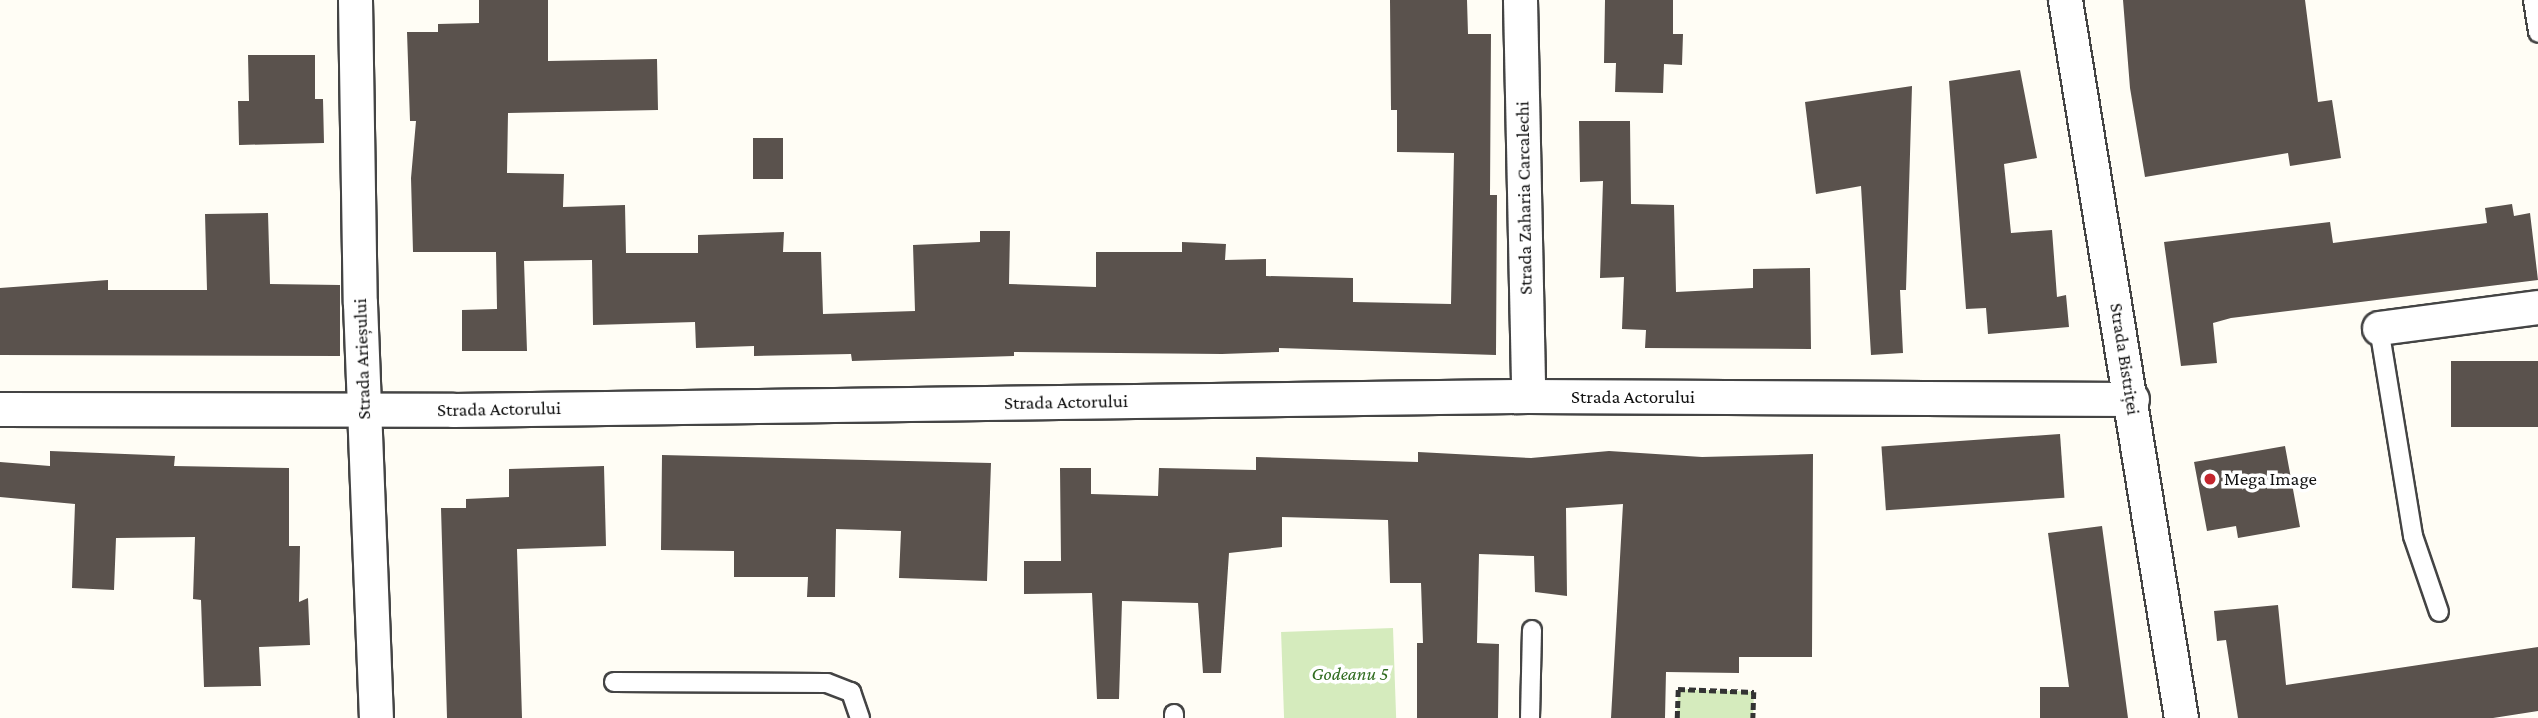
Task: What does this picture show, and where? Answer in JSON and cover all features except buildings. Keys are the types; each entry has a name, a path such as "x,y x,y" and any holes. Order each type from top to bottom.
{"street":[{"name":"Strada Arieșului","path":"355,0 364,410 376,718"},
{"name":"Strada Zaharia Carcalechi","path":"1520,0 1528,396"},
{"name":"Strada Bistriței","path":"2065,0 2132,399 2181,718"},
{"path":"2379,328 2538,307"},
{"name":"Strada Actorului","path":"0,409 364,410 1528,396 2132,399"}],"lane":[{"path":"2533,0 2538,33"},
{"path":"2379,328 2413,536 2439,612"},
{"path":"1531,718 1532,630"},
{"path":"614,682 827,683 851,692 860,718"}],"path":[{"path":"1677,718 1678,689 1754,692 1753,718"}],"green space":[{"name":"Godeanu 5","path":"1393,628 1396,718 1284,718 1281,632"},
{"path":"1678,689 1754,692 1753,718 1677,718"}],"place":[{"name":"Mega Image","path":"2210,479"}]}
